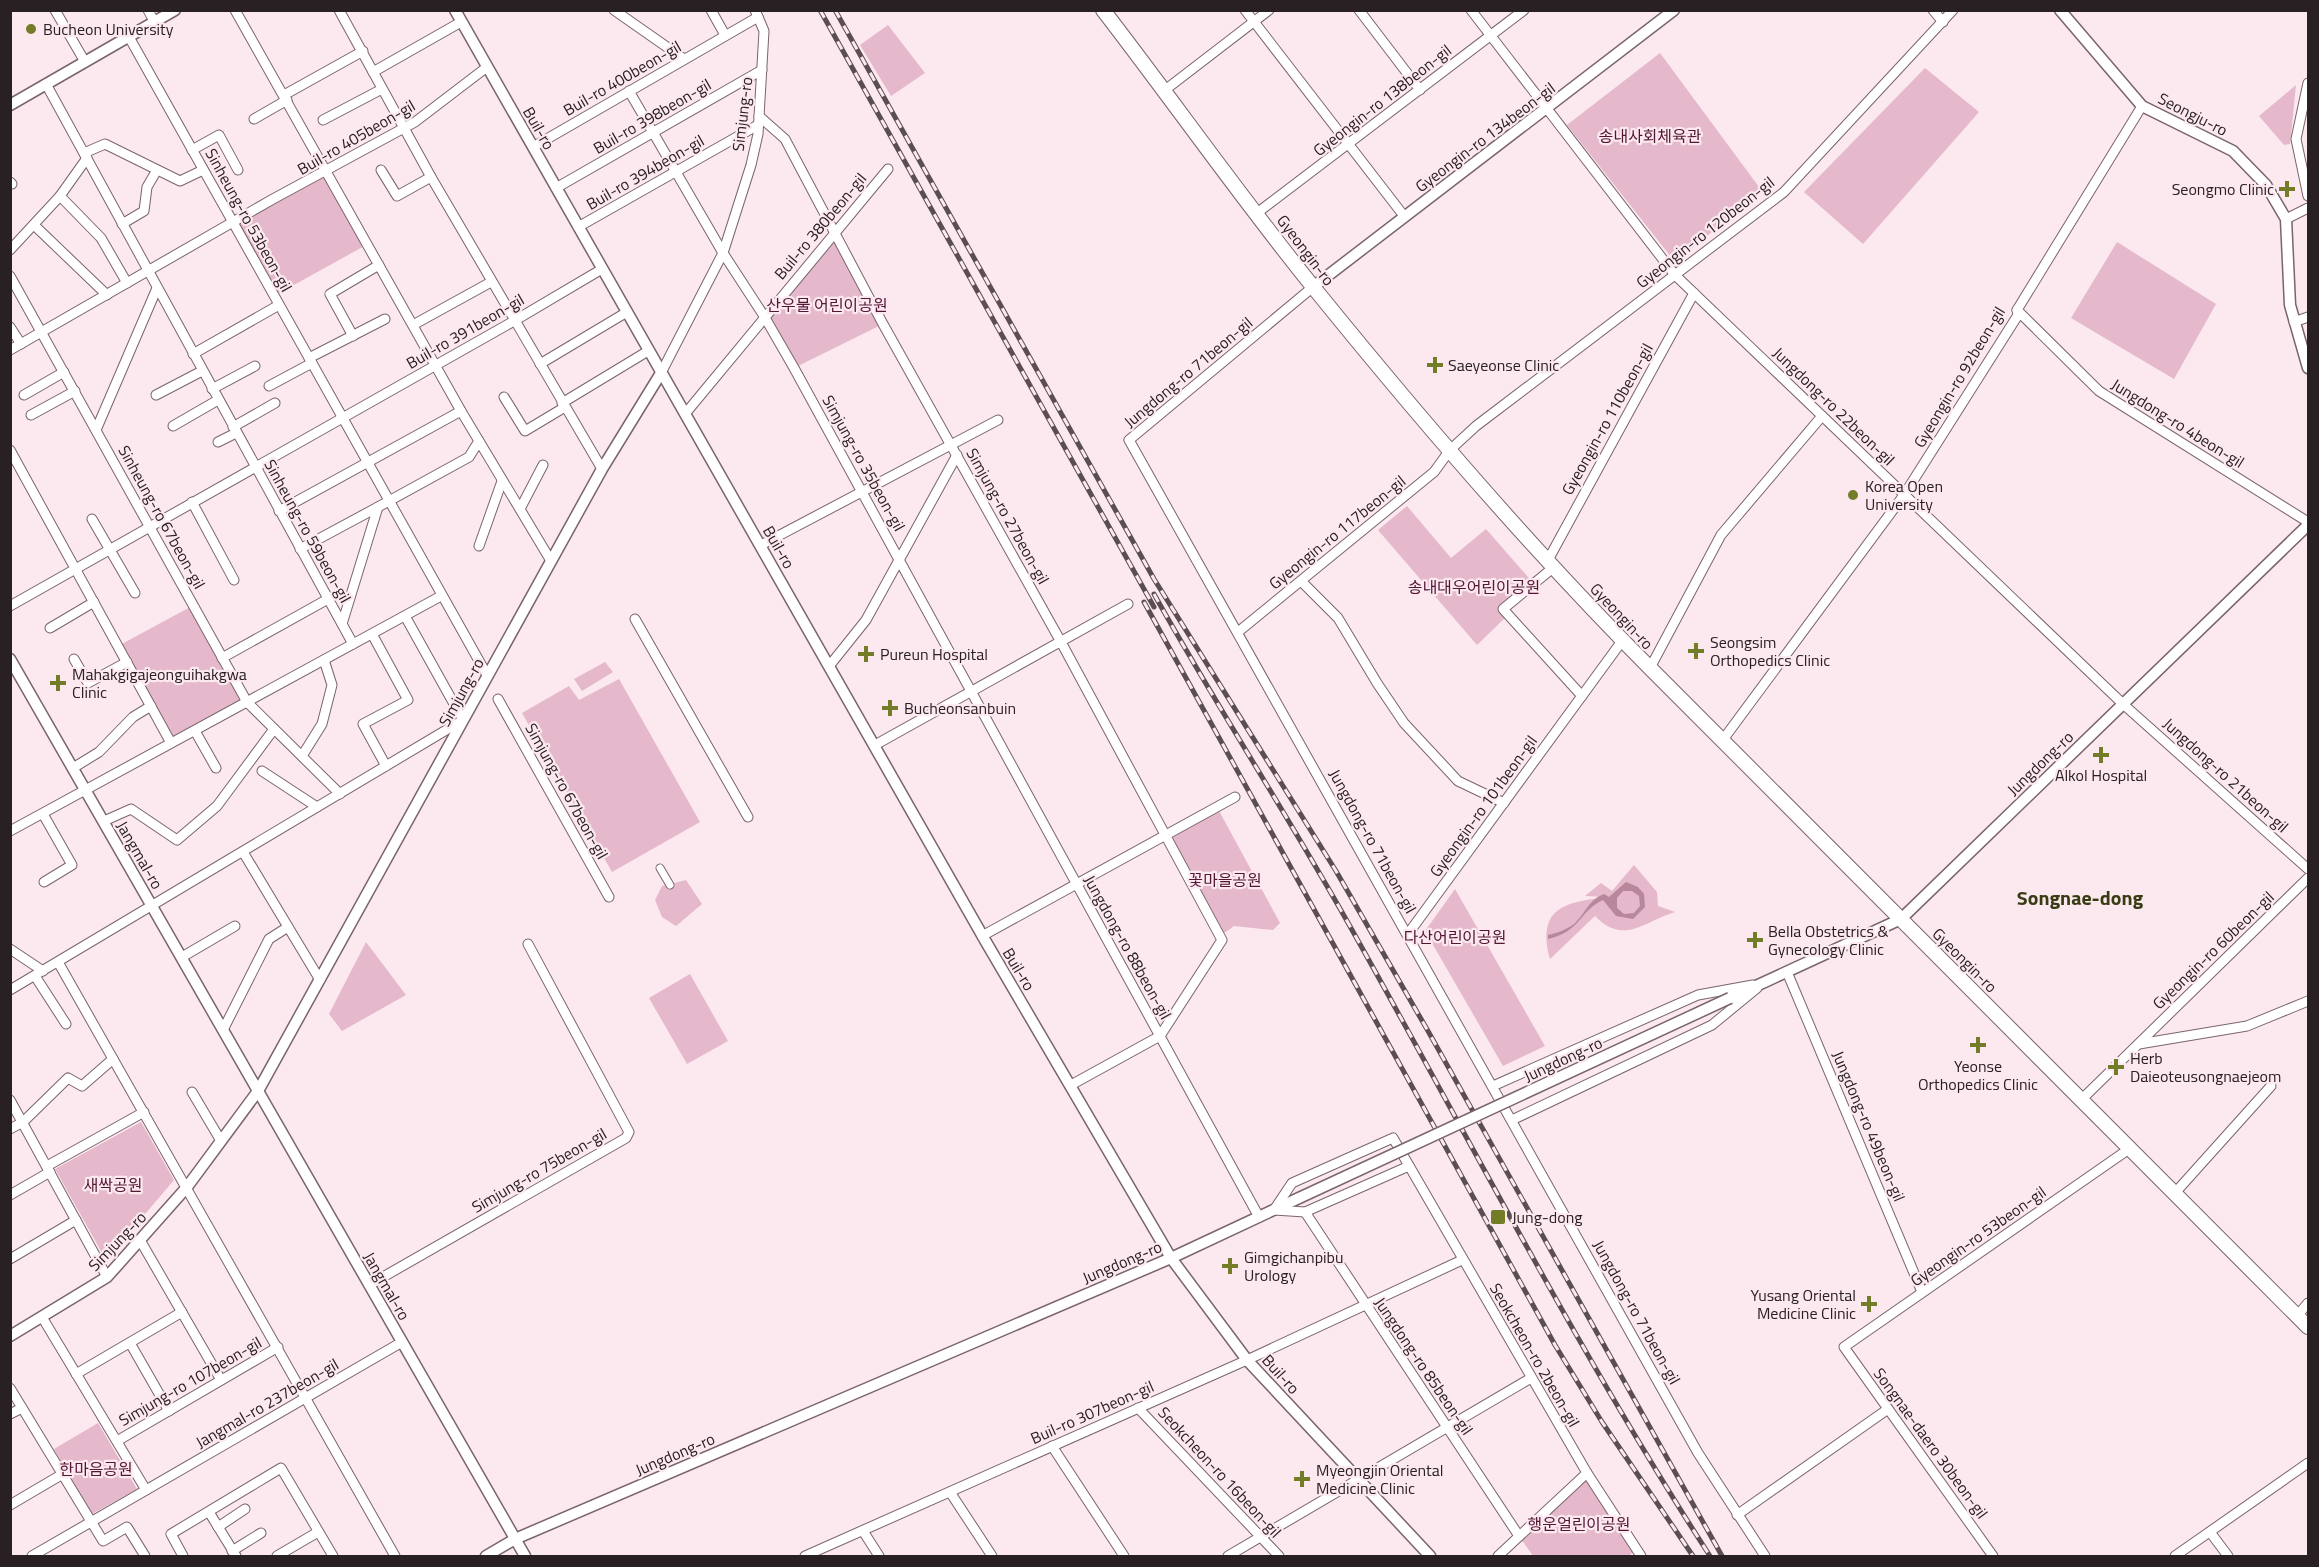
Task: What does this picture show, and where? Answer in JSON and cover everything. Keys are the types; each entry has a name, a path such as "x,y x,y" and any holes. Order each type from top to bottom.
{"main road":[{"name":"Gyeongin-ro","path":"1103,10 1313,287 1449,450 1551,564 1622,641 2308,1327"}],"street":[{"path":"55,10 85,62"},
{"path":"148,10 154,22"},
{"path":"10,105 176,10"},
{"path":"236,10 461,411 551,561"},
{"path":"339,10 491,282 603,469"},
{"name":"Buil-ro","path":"455,10 648,351 830,665 982,936 1171,1258 1247,1360 1356,1480 1430,1557"},
{"path":"614,10 684,59"},
{"path":"711,10 725,35"},
{"path":"1245,10 1404,216"},
{"path":"1165,90 1269,10"},
{"path":"1359,10 1420,90"},
{"name":"Jungdong-ro 22beon-gil","path":"1471,10 1546,111 1675,275 2123,704"},
{"name":"Gyeongin-ro 138beon-gil","path":"1257,213 1524,10"},
{"name":"Gyeongin-ro 134beon-gil","path":"1313,287 1404,216 1546,111 1674,10"},
{"path":"1933,10 1942,22"},
{"name":"Gyeongin-ro 120beon-gil","path":"1449,450 1476,426 1784,192 1953,10"},
{"name":"Seongju-ro","path":"2060,10 2142,105 2233,152 2266,185 2286,219 2290,305 2308,368"},
{"name":"Buil-ro 400beon-gil","path":"533,147 725,35 756,14"},
{"name":"Simjung-ro","path":"10,1336 107,1277 187,1187 258,1091 487,675 603,469 661,373 723,254 751,165 758,121 764,32 756,14"},
{"path":"373,72 461,22"},
{"name":"Sinheung-ro 53beon-gil","path":"129,37 487,675"},
{"path":"254,119 285,97 363,51"},
{"name":"Buil-ro 405beon-gil","path":"10,350 233,222 404,129 487,67"},
{"name":"Buil-ro 398beon-gil","path":"556,188 762,70"},
{"path":"2308,82 2296,139 2308,196"},
{"name":"Sinheung-ro 59beon-gil","path":"46,84 353,644"},
{"path":"323,120 382,89"},
{"path":"629,91 723,254"},
{"name":"Gyeongin-ro 92beon-gil","path":"1722,741 1904,495 2018,315 2017,310 2142,105"},
{"name":"Buil-ro 394beon-gil","path":"578,227 675,172 758,121"},
{"name":"Simjung-ro 27beon-gil","path":"758,121 785,139 883,324 1061,642 1221,938 1160,1036"},
{"name":"Sinheung-ro 53beon-gil","path":"192,150 219,135 238,170"},
{"path":"10,250 60,196 85,155 105,144 180,181 203,170"},
{"name":"Buil-ro 380beon-gil","path":"685,414 888,169"},
{"path":"122,224 144,211 147,187 157,170"},
{"path":"381,170 397,196 431,177"},
{"path":"60,196 101,238 127,283"},
{"path":"2286,219 2308,208"},
{"path":"34,225 106,295"},
{"name":"Simjung-ro 35beon-gil","path":"723,254 764,316 972,692"},
{"path":"353,336 330,294 379,265"},
{"name":"Buil-ro 391beon-gil","path":"10,606 436,366 602,269"},
{"name":"Sinheung-ro 67beon-gil","path":"10,276 247,702 340,794"},
{"path":"413,325 491,282"},
{"name":"Jungdong-ro 71beon-gil","path":"1313,287 1129,440 1698,1453 1765,1557"},
{"path":"96,430 157,288"},
{"name":"Gyeongin-ro 110beon-gil","path":"1551,564 1694,293"},
{"name":"Sinheung-ro 53beon-gil","path":"193,354 279,305"},
{"name":"Jungdong-ro 4beon-gil","path":"2017,310 2099,391 2308,523"},
{"path":"540,364 627,312"},
{"path":"2294,322 2308,317"},
{"path":"269,386 385,319"},
{"path":"10,327 21,344"},
{"path":"504,397 525,431 648,351"},
{"path":"212,390 255,366"},
{"path":"156,395 202,371"},
{"path":"24,395 64,372"},
{"path":"32,415 75,391"},
{"path":"173,426 219,400"},
{"path":"218,442 275,403"},
{"path":"279,511 366,461 461,411"},
{"path":"1650,668 1720,535 1822,416"},
{"path":"761,545 998,420"},
{"path":"300,549 469,457 479,441"},
{"path":"10,450 171,743"},
{"name":"Gyeongin-ro 117beon-gil","path":"1238,632 1434,472 1449,450"},
{"path":"830,665 866,620 957,455"},
{"path":"520,508 543,465"},
{"path":"479,546 502,481"},
{"path":"192,502 234,580"},
{"path":"342,624 378,507"},
{"path":"92,519 135,593"},
{"name":"Jungdong-ro","path":"486,1557 515,1539 1171,1258 1901,919 2308,523"},
{"path":"1551,564 1503,609 1582,696"},
{"path":"1301,581 1338,618 1404,723 1458,781 1504,803"},
{"path":"10,831 441,596"},
{"path":"222,658 328,599"},
{"path":"50,628 94,602"},
{"path":"875,745 1128,604"},
{"path":"10,990 153,907 463,720 405,616"},
{"path":"635,619 748,817"},
{"path":"372,634 408,700 363,724 386,766"},
{"name":"Gyeongin-ro 101beon-gil","path":"1408,934 1622,641"},
{"name":"Jangmal-ro","path":"10,659 525,1557"},
{"path":"74,659 88,683 127,662"},
{"path":"302,756 322,724 332,685 324,660"},
{"name":"Jungdong-ro 88beon-gil","path":"972,692 1259,1217"},
{"name":"Simjung-ro 67beon-gil","path":"498,699 609,897"},
{"name":"Jungdong-ro 21beon-gil","path":"2123,704 2308,869"},
{"path":"73,768 99,752 133,717 151,705"},
{"path":"104,822 131,809 177,840 217,806 274,729"},
{"path":"195,730 216,768"},
{"path":"262,771 317,807"},
{"path":"982,936 1235,797"},
{"path":"43,814 72,865 44,882"},
{"path":"243,852 320,980"},
{"path":"660,868 670,885"},
{"name":"Gyeongin-ro 60beon-gil","path":"2081,1100 2308,878"},
{"path":"182,957 235,926"},
{"path":"223,1030 269,939 288,927"},
{"name":"Simjung-ro 75beon-gil","path":"369,1285 626,1138 629,1132 528,945"},
{"path":"10,949 39,973 66,1024"},
{"name":"Simjung-ro 107beon-gil","path":"58,962 395,1557"},
{"name":"Jungdong-ro 49beon-gil","path":"1787,972 1922,1293"},
{"name":"Jungdong-ro","path":"1493,1086 1698,995 1764,983"},
{"name":"Jungdong-ro","path":"1512,1120 1712,1025 1764,983"},
{"path":"2139,1044 2247,1026 2308,1001"},
{"path":"1071,1085 1160,1036"},
{"path":"10,1129 23,1122 68,1078 82,1086 113,1059"},
{"path":"2174,1194 2271,1086"},
{"path":"192,1092 221,1141"},
{"path":"10,1100 107,1277"},
{"path":"10,1195 48,1169 144,1112"},
{"name":"Seokcheon-ro 2beon-gil","path":"1274,1210 1292,1183 1393,1138 1587,1473 1641,1557"},
{"name":"Gyeongin-ro 53beon-gil","path":"1844,1347 2129,1149"},
{"path":"1274,1210 1305,1212 1409,1166"},
{"name":"Jungdong-ro 85beon-gil","path":"1305,1212 1519,1536"},
{"path":"10,1259 76,1220"},
{"path":"140,1240 221,1380"},
{"name":"Buil-ro 307beon-gil","path":"804,1557 1247,1360 1462,1260"},
{"path":"2296,1317 2308,1303"},
{"path":"76,1374 182,1312"},
{"path":"42,1317 146,1490"},
{"path":"130,1342 169,1411"},
{"name":"Jangmal-ro 237beon-gil","path":"32,1557 402,1342"},
{"name":"Simjung-ro 107beon-gil","path":"117,1441 278,1347"},
{"name":"Songnae-daero 30beon-gil","path":"1844,1347 1993,1557"},
{"path":"1228,1557 1531,1378"},
{"path":"10,1388 103,1541 127,1527 145,1557"},
{"path":"10,1414 22,1408"},
{"name":"Seokcheon-ro 16beon-gil","path":"1138,1408 1280,1557"},
{"path":"1737,1515 1888,1409"},
{"path":"1052,1446 1125,1557"},
{"path":"2175,1557 2308,1463"},
{"path":"181,1556 171,1534 281,1468 333,1557"},
{"path":"1498,1557 1587,1473"},
{"path":"10,1505 62,1475"},
{"path":"950,1492 992,1557"},
{"path":"218,1527 245,1509"},
{"path":"209,1512 234,1554 261,1533"},
{"path":"863,1530 879,1557"},
{"path":"277,1557 318,1532"},
{"path":"2210,1532 2228,1557"}],"green space":[{"path":"888,25 925,73 891,96 860,45"},
{"name":"송내사회체육관","path":"1660,53 1762,191 1675,262 1567,125"},
{"path":"1925,68 1979,112 1863,244 1804,192"},
{"path":"2296,85 2290,144 2284,145 2259,116"},
{"path":"327,172 368,244 274,296 233,222"},
{"name":"산우물 어린이공원","path":"835,231 883,324 794,368 764,316"},
{"path":"2117,242 2216,304 2174,379 2071,318"},
{"name":"송내대우어린이공원","path":"1407,506 1451,558 1486,529 1534,584 1503,609 1508,615 1477,645 1378,530"},
{"path":"194,605 247,702 171,743 118,646"},
{"path":"605,662 613,672 582,691 574,679"},
{"path":"619,679 700,822 612,872 522,713 569,686 579,700"},
{"name":"꽃마을공원","path":"1218,809 1280,923 1273,930 1234,926 1223,934 1169,836"},
{"path":"1634,865 1657,892 1658,906 1675,912 1635,929 1625,930 1606,925 1595,916 1550,959 1547,928 1551,918 1558,910 1579,901 1608,897 1585,896 1601,883 1612,891"},
{"path":"686,880 702,904 676,926 662,917 655,900 662,886"},
{"name":"다산어린이공원","path":"1455,889 1545,1046 1503,1066 1425,931"},
{"path":"366,942 406,995 342,1031 329,1014"},
{"path":"690,974 728,1041 687,1064 649,998"},
{"name":"새싹공원","path":"141,1122 174,1180 106,1260 55,1169"},
{"name":"한마음공원","path":"98,1423 137,1489 92,1514 54,1449"},
{"name":"행운얼린이공원","path":"1587,1473 1636,1549 1629,1556 1533,1556 1519,1536"}],"shaded area":[{"path":"1626,882 1638,887 1644,894 1645,907 1633,919 1616,916 1603,900 1567,931 1548,939 1548,935 1574,924 1599,897 1604,894 1609,897","holes":["1623,891 1632,891 1639,896 1640,906 1634,913 1624,914 1617,908 1617,898"]}],"railway":[{"path":"820,10 1154,607"},
{"path":"835,10 1154,579 1336,871 1722,1556"},
{"path":"1154,594 1347,921 1614,1401 1710,1556"},
{"path":"1144,602 1555,1345 1602,1422 1693,1556"}],"place":[{"name":"Bucheon University","path":"31,29"},
{"name":"Seongmo Clinic","path":"2287,189"},
{"name":"Saeyeonse Clinic","path":"1435,365"},
{"name":"Korea Open University","path":"1853,495"},
{"name":"Seongsim Orthopedics Clinic","path":"1696,651"},
{"name":"Pureun Hospital","path":"866,654"},
{"name":"Mahakgigajeonguihakgwa Clinic","path":"58,683"},
{"name":"Bucheonsanbuin","path":"890,708"},
{"name":"Alkol Hospital","path":"2101,755"},
{"name":"Bella Obstetrics & Gynecology Clinic","path":"1755,940"},
{"name":"Yeonse Orthopedics Clinic","path":"1978,1045"},
{"name":"Herb Daieoteusongnaejeom","path":"2116,1067"},
{"name":"Jung-dong","path":"1498,1217"},
{"name":"Gimgichanpibu Urology","path":"1230,1266"},
{"name":"Yusang Oriental Medicine Clinic","path":"1869,1304"},
{"name":"Myeongjin Oriental Medicine Clinic","path":"1302,1479"}],"district":[{"name":"Songnae-dong","path":"2080,898"}]}
